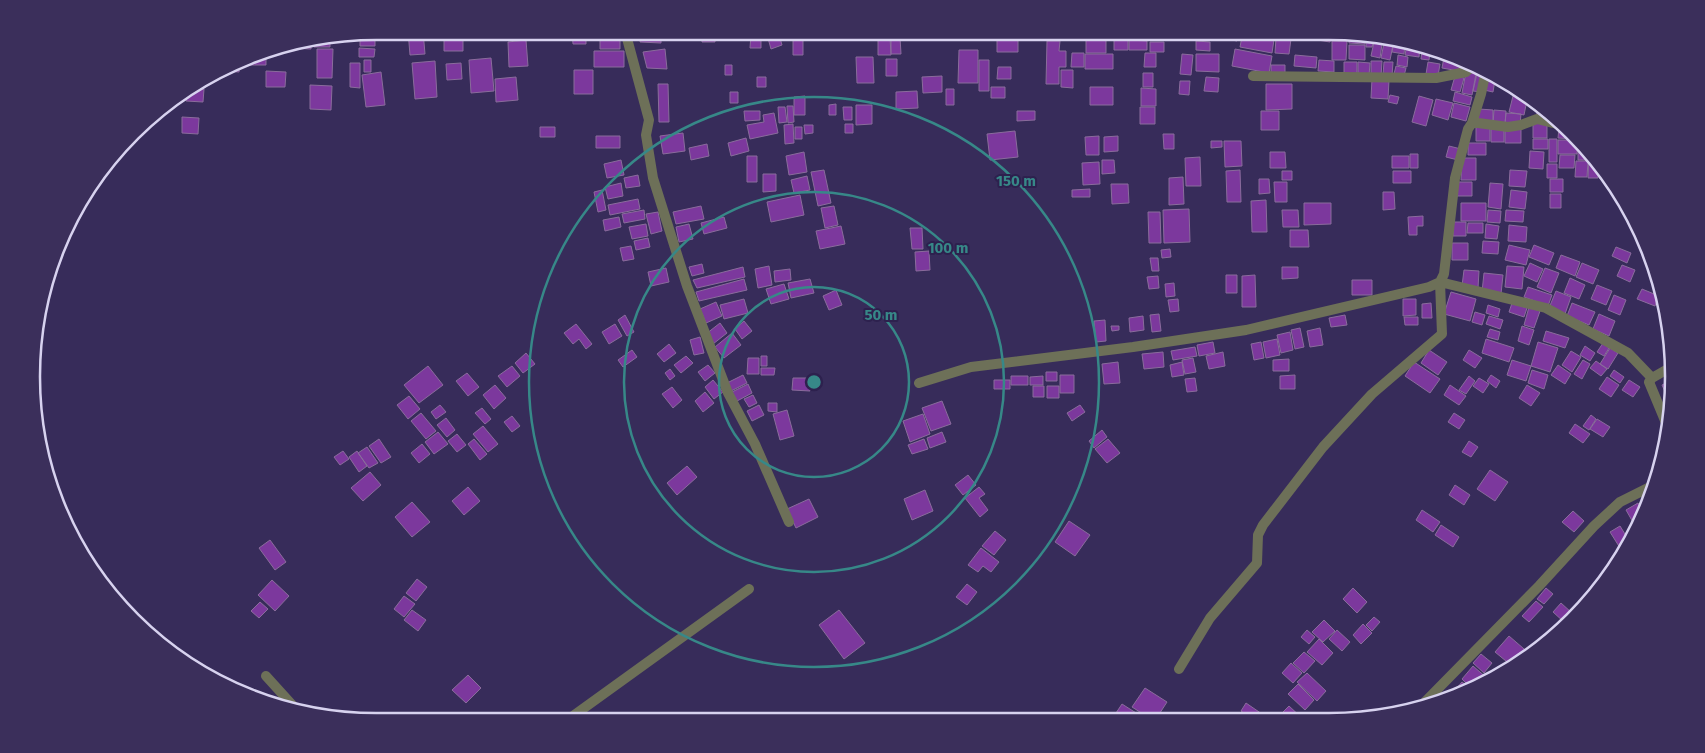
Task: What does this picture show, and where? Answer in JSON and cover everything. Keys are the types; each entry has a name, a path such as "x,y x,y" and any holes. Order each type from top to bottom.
{"street":[{"path":"627,40 649,120 646,135 653,178 687,286 728,393 755,444 789,522"},
{"path":"1253,76 1436,78 1467,71"},
{"path":"1179,669 1210,618 1257,563 1258,535 1263,526 1323,447 1372,394 1442,334 1440,282 1444,274 1455,178 1484,79"},
{"path":"1472,123 1515,126 1537,119 1547,121"},
{"path":"919,383 971,367 1133,347 1246,330 1429,287 1440,282 1546,308 1628,353 1652,378"},
{"path":"1662,415 1649,382 1652,378 1665,371"},
{"path":"1429,698 1539,586 1594,526 1620,502 1645,489"},
{"path":"577,713 749,589"},
{"path":"266,676 290,702"}],"building":[{"path":"375,40 375,46 360,46 360,41"},
{"path":"409,40 424,40 425,54 410,55"},
{"path":"444,40 463,40 463,51 444,51"},
{"path":"526,40 528,66 509,67 508,42"},
{"path":"573,40 586,40 586,44 573,44"},
{"path":"600,40 620,40 620,49 600,49"},
{"path":"640,40 661,40 661,43 640,42"},
{"path":"702,40 715,40 715,42 702,42"},
{"path":"751,40 761,40 761,48 750,48"},
{"path":"768,40 781,40 782,45 771,49"},
{"path":"793,40 803,40 803,55 793,55"},
{"path":"878,40 890,40 891,55 878,55"},
{"path":"891,40 900,40 901,54 891,54"},
{"path":"997,40 1018,40 1018,52 997,52"},
{"path":"1086,40 1106,40 1106,53 1086,53"},
{"path":"1114,40 1128,40 1128,50 1114,50"},
{"path":"1129,40 1147,41 1147,50 1129,50"},
{"path":"1241,40 1274,40 1272,53 1240,47"},
{"path":"1276,40 1291,40 1289,54 1275,53"},
{"path":"1047,41 1060,41 1059,51 1066,51 1066,67 1059,67 1059,84 1046,84"},
{"path":"1196,41 1210,42 1210,51 1196,50"},
{"path":"1332,41 1347,41 1346,60 1332,60"},
{"path":"1351,41 1365,42 1365,44 1349,43"},
{"path":"1150,42 1164,42 1164,52 1150,52"},
{"path":"1366,42 1373,43 1372,47 1366,47"},
{"path":"330,43 330,47 314,46"},
{"path":"1374,43 1382,44 1380,58 1371,56"},
{"path":"1349,45 1365,45 1365,60 1349,59"},
{"path":"1384,45 1393,46 1390,60 1381,58"},
{"path":"311,46 311,49 300,48"},
{"path":"1393,46 1405,48 1404,54 1392,52"},
{"path":"359,48 375,49 374,57 359,57"},
{"path":"317,49 333,49 332,78 317,78"},
{"path":"665,49 667,69 647,68 643,52"},
{"path":"1235,49 1272,56 1269,73 1232,66"},
{"path":"1406,49 1419,52 1419,57 1405,55"},
{"path":"959,50 978,50 978,83 958,83"},
{"path":"594,51 624,51 624,67 594,67"},
{"path":"1072,53 1084,53 1084,67 1071,67"},
{"path":"1145,53 1156,53 1156,67 1144,67"},
{"path":"1422,53 1430,56 1429,60 1421,59"},
{"path":"1085,54 1113,54 1113,69 1085,69"},
{"path":"1182,54 1193,55 1191,75 1180,74"},
{"path":"1196,54 1219,54 1219,72 1196,71"},
{"path":"1295,55 1317,57 1316,68 1294,66"},
{"path":"1398,55 1408,57 1407,67 1397,65"},
{"path":"856,57 873,57 874,83 857,83"},
{"path":"491,58 494,91 471,93 469,60"},
{"path":"266,59 266,65 250,65"},
{"path":"886,59 897,59 897,76 886,76"},
{"path":"364,60 371,60 371,72 364,72"},
{"path":"979,60 989,60 989,91 979,91"},
{"path":"1319,60 1334,61 1334,72 1318,71"},
{"path":"435,61 437,97 415,99 412,63"},
{"path":"1371,61 1382,61 1381,77 1371,76"},
{"path":"1443,61 1460,67 1459,71 1442,68"},
{"path":"1344,62 1357,62 1357,76 1344,75"},
{"path":"1358,62 1370,63 1369,76 1358,76"},
{"path":"1384,62 1393,62 1392,76 1383,75"},
{"path":"1428,62 1440,64 1438,76 1426,74"},
{"path":"350,63 360,63 360,88 350,87"},
{"path":"461,63 462,79 447,80 446,64"},
{"path":"725,65 732,65 732,75 725,75"},
{"path":"1271,65 1285,65 1285,75 1271,75"},
{"path":"1396,66 1406,68 1404,76 1394,74"},
{"path":"998,67 1011,67 1011,79 997,79"},
{"path":"574,70 593,70 593,94 574,94"},
{"path":"1061,70 1073,70 1073,88 1061,87"},
{"path":"266,71 286,72 285,87 266,87"},
{"path":"381,72 385,105 366,107 362,75"},
{"path":"1466,72 1476,75 1472,95 1462,93"},
{"path":"1143,73 1153,73 1153,87 1143,87"},
{"path":"1477,75 1483,78 1481,92 1473,91"},
{"path":"942,76 942,92 923,93 922,77"},
{"path":"1455,76 1464,78 1460,92 1451,90"},
{"path":"516,77 518,100 496,102 495,79"},
{"path":"757,77 766,77 766,87 757,87"},
{"path":"1206,77 1219,78 1218,92 1204,91"},
{"path":"1372,79 1389,80 1388,99 1371,98"},
{"path":"1487,80 1494,84 1493,92 1484,90"},
{"path":"1180,81 1190,81 1189,95 1179,94"},
{"path":"658,84 668,84 669,122 659,122"},
{"path":"1266,84 1292,84 1292,109 1266,110"},
{"path":"310,85 332,86 331,110 310,109"},
{"path":"991,87 1005,87 1005,98 991,98"},
{"path":"1090,87 1113,87 1113,105 1090,105"},
{"path":"1141,88 1156,89 1156,106 1141,106"},
{"path":"202,89 204,89 203,102 186,101"},
{"path":"946,89 954,89 954,105 946,105"},
{"path":"917,91 918,108 896,109 896,92"},
{"path":"730,92 738,92 738,103 730,103"},
{"path":"1455,92 1472,97 1470,105 1453,101"},
{"path":"1390,95 1399,97 1397,104 1388,102"},
{"path":"805,96 805,115 794,115 794,97"},
{"path":"1419,96 1433,100 1426,126 1412,122"},
{"path":"1513,96 1526,105 1524,115 1509,112"},
{"path":"1436,99 1453,103 1448,120 1432,115"},
{"path":"1454,103 1470,107 1466,121 1451,117"},
{"path":"836,104 836,115 829,115 829,105"},
{"path":"856,105 872,105 872,124 856,125"},
{"path":"787,106 793,106 794,122 788,123"},
{"path":"778,107 785,107 787,122 779,123"},
{"path":"843,107 852,107 852,120 844,120"},
{"path":"1140,107 1155,107 1155,124 1140,124"},
{"path":"1479,109 1493,110 1493,123 1478,122"},
{"path":"1494,110 1506,111 1505,124 1493,124"},
{"path":"744,111 760,111 760,120 745,121"},
{"path":"1017,111 1035,111 1035,120 1017,121"},
{"path":"1261,111 1279,111 1279,130 1261,130"},
{"path":"774,113 778,133 750,139 747,125 764,122 763,115"},
{"path":"1506,113 1521,114 1520,125 1505,124"},
{"path":"1537,113 1544,119 1536,117"},
{"path":"182,117 199,118 198,134 182,133"},
{"path":"1533,122 1547,122 1547,138 1533,138"},
{"path":"793,124 794,143 785,144 784,125"},
{"path":"845,124 853,124 853,133 845,133"},
{"path":"804,125 813,125 813,133 805,134"},
{"path":"1476,126 1490,126 1490,141 1476,141"},
{"path":"540,127 555,127 555,137 540,137"},
{"path":"795,127 802,127 802,139 795,139"},
{"path":"1491,127 1504,127 1504,142 1491,142"},
{"path":"1505,129 1521,129 1521,143 1505,143"},
{"path":"1015,131 1018,157 990,160 987,134"},
{"path":"1559,132 1565,138 1558,138"},
{"path":"683,133 685,151 663,154 660,136"},
{"path":"1163,134 1174,134 1174,149 1164,149"},
{"path":"596,136 620,136 620,148 596,148"},
{"path":"1099,136 1099,155 1086,155 1085,137"},
{"path":"1118,136 1118,151 1104,152 1104,137"},
{"path":"746,138 749,151 731,156 728,143"},
{"path":"1533,139 1548,139 1548,149 1533,149"},
{"path":"1549,139 1557,139 1557,162 1549,162"},
{"path":"1558,140 1567,140 1577,151 1577,154 1558,154"},
{"path":"1211,141 1222,141 1222,147 1211,148"},
{"path":"1224,141 1241,141 1242,166 1225,167"},
{"path":"1468,143 1486,143 1486,155 1468,155"},
{"path":"707,144 709,156 691,160 689,148"},
{"path":"1449,146 1461,149 1458,160 1446,157"},
{"path":"1530,151 1544,152 1543,169 1529,168"},
{"path":"804,152 807,172 789,175 786,156"},
{"path":"1270,152 1285,152 1286,168 1270,168"},
{"path":"1578,152 1585,160 1578,160"},
{"path":"1410,154 1418,154 1418,168 1410,168"},
{"path":"1560,155 1575,155 1574,168 1559,168"},
{"path":"747,156 757,156 757,182 747,182"},
{"path":"1392,156 1409,156 1409,168 1392,168"},
{"path":"1200,157 1201,186 1186,186 1185,158"},
{"path":"1462,158 1476,158 1476,180 1461,180"},
{"path":"621,160 624,175 607,178 604,164"},
{"path":"1102,160 1114,160 1115,173 1102,174"},
{"path":"1576,161 1586,161 1588,163 1587,177 1575,177"},
{"path":"1099,162 1100,184 1083,185 1082,163"},
{"path":"1547,164 1557,164 1557,178 1547,178"},
{"path":"1589,164 1598,176 1598,178 1588,178"},
{"path":"824,170 831,203 818,206 811,172"},
{"path":"1240,170 1241,202 1227,202 1226,171"},
{"path":"1510,170 1527,171 1525,187 1509,186"},
{"path":"1282,171 1292,171 1292,180 1282,180"},
{"path":"1393,171 1411,171 1411,183 1393,183"},
{"path":"763,174 776,174 776,191 763,192"},
{"path":"638,175 640,186 626,188 624,178"},
{"path":"807,176 810,190 794,193 791,180"},
{"path":"1183,177 1184,204 1169,205 1169,178"},
{"path":"1259,179 1269,179 1270,193 1259,194"},
{"path":"1550,179 1563,179 1563,192 1550,192"},
{"path":"1274,182 1287,182 1287,202 1275,202"},
{"path":"1456,182 1472,182 1472,196 1456,196"},
{"path":"621,183 623,196 608,199 605,187"},
{"path":"1490,183 1503,184 1501,209 1488,207"},
{"path":"1111,184 1128,184 1129,203 1112,204"},
{"path":"1090,189 1090,197 1072,197 1072,190"},
{"path":"602,190 606,210 598,212 594,192"},
{"path":"1511,190 1527,192 1525,209 1509,207"},
{"path":"1383,192 1394,192 1395,209 1383,210"},
{"path":"1550,194 1561,194 1561,208 1550,208"},
{"path":"800,195 804,215 771,222 767,202"},
{"path":"638,199 640,209 610,215 608,205"},
{"path":"1266,200 1267,232 1252,232 1251,201"},
{"path":"1304,203 1331,203 1331,224 1304,225"},
{"path":"1461,203 1486,203 1486,221 1461,221"},
{"path":"701,206 704,219 676,224 673,212"},
{"path":"834,206 838,225 825,228 821,208"},
{"path":"1189,209 1190,242 1164,243 1163,210"},
{"path":"644,210 645,219 624,223 622,214"},
{"path":"1282,210 1298,210 1299,227 1283,227"},
{"path":"1488,210 1501,211 1500,223 1487,222"},
{"path":"1506,210 1524,211 1523,222 1505,221"},
{"path":"658,212 662,231 651,234 646,214"},
{"path":"1148,212 1160,212 1161,243 1149,243"},
{"path":"1423,216 1423,226 1417,226 1417,235 1409,235 1408,217"},
{"path":"619,217 621,227 605,231 603,220"},
{"path":"724,217 727,228 704,234 701,223"},
{"path":"1453,222 1466,222 1466,236 1453,236"},
{"path":"1468,223 1483,223 1483,233 1467,233"},
{"path":"646,224 648,236 632,239 629,227"},
{"path":"689,224 693,239 679,242 676,227"},
{"path":"1486,224 1499,226 1497,239 1485,238"},
{"path":"1509,225 1527,227 1526,242 1508,241"},
{"path":"841,226 845,244 820,249 816,231"},
{"path":"910,228 922,228 923,249 912,249"},
{"path":"1290,230 1308,230 1309,247 1290,247"},
{"path":"648,238 650,247 636,250 634,241"},
{"path":"1483,241 1499,242 1498,254 1482,253"},
{"path":"1452,243 1468,243 1468,260 1452,260"},
{"path":"1509,245 1530,250 1526,265 1505,260"},
{"path":"1534,245 1554,253 1549,265 1529,257"},
{"path":"631,246 634,259 623,261 620,248"},
{"path":"1616,247 1631,253 1627,263 1612,256"},
{"path":"1170,249 1171,257 1162,258 1161,250"},
{"path":"929,251 930,270 916,271 915,252"},
{"path":"1561,255 1580,262 1575,276 1556,268"},
{"path":"1150,258 1158,258 1159,271 1152,271"},
{"path":"1530,263 1543,269 1537,282 1524,276"},
{"path":"1582,263 1599,270 1593,284 1576,277"},
{"path":"702,264 704,273 692,276 689,267"},
{"path":"1622,265 1635,270 1630,282 1617,276"},
{"path":"769,266 772,285 758,288 755,269"},
{"path":"1507,266 1524,267 1522,289 1505,287"},
{"path":"743,267 745,277 697,288 693,280"},
{"path":"1282,267 1298,267 1298,278 1282,279"},
{"path":"666,268 669,282 651,286 648,272"},
{"path":"1545,268 1559,273 1551,293 1537,287"},
{"path":"790,269 791,280 775,282 774,271"},
{"path":"1464,270 1479,271 1478,288 1462,286"},
{"path":"1484,273 1503,275 1501,294 1482,292"},
{"path":"1226,275 1237,275 1237,293 1226,293"},
{"path":"1255,275 1256,307 1242,307 1242,276"},
{"path":"1158,276 1159,288 1149,289 1147,277"},
{"path":"1570,278 1585,285 1579,299 1564,293"},
{"path":"744,279 747,290 699,301 696,292"},
{"path":"810,279 814,293 791,298 788,283"},
{"path":"1352,280 1372,280 1372,295 1352,295"},
{"path":"1174,283 1175,296 1166,297 1165,284"},
{"path":"784,284 789,299 771,304 766,289"},
{"path":"1597,285 1612,291 1606,305 1591,299"},
{"path":"1528,287 1552,295 1548,306 1524,297"},
{"path":"1642,289 1655,294 1657,301 1655,306 1637,299"},
{"path":"836,290 842,305 829,310 823,296"},
{"path":"1556,291 1571,297 1565,314 1549,308"},
{"path":"1451,292 1476,299 1470,321 1444,314"},
{"path":"1614,295 1626,300 1620,315 1608,310"},
{"path":"744,299 748,313 724,319 720,305"},
{"path":"1178,299 1179,311 1170,312 1168,300"},
{"path":"1403,299 1416,299 1416,315 1403,316"},
{"path":"716,302 722,316 706,323 700,309"},
{"path":"1431,303 1432,318 1422,318 1422,304"},
{"path":"1512,303 1527,308 1524,317 1509,312"},
{"path":"1572,303 1595,312 1589,325 1567,316"},
{"path":"1488,305 1500,309 1498,317 1486,313"},
{"path":"1529,307 1540,311 1534,328 1524,325"},
{"path":"1475,312 1485,315 1482,325 1472,322"},
{"path":"1159,314 1161,331 1152,332 1150,315"},
{"path":"1599,314 1615,321 1609,336 1593,329"},
{"path":"625,315 634,332 627,336 618,320"},
{"path":"1345,315 1347,325 1331,327 1329,318"},
{"path":"1143,316 1144,330 1130,332 1129,318"},
{"path":"1489,316 1503,320 1500,329 1486,324"},
{"path":"1404,317 1418,317 1418,325 1405,325"},
{"path":"1105,320 1106,341 1096,342 1094,321"},
{"path":"744,321 752,331 742,339 735,329"},
{"path":"720,323 727,333 713,344 706,334"},
{"path":"576,324 592,344 586,349 579,339 573,344 564,333"},
{"path":"615,324 622,336 609,344 602,332"},
{"path":"1111,326 1119,326 1119,330 1112,331"},
{"path":"1522,326 1534,330 1529,345 1518,341"},
{"path":"1300,328 1304,347 1295,349 1291,330"},
{"path":"1320,328 1323,345 1310,347 1307,331"},
{"path":"1490,329 1500,332 1498,340 1487,337"},
{"path":"1546,331 1569,338 1565,348 1543,341"},
{"path":"1290,332 1293,350 1281,353 1277,335"},
{"path":"732,333 741,345 724,358 715,347"},
{"path":"700,337 704,353 694,355 690,340"},
{"path":"1277,339 1280,355 1266,358 1263,342"},
{"path":"1486,339 1514,348 1509,362 1482,353"},
{"path":"1213,342 1215,353 1199,356 1197,345"},
{"path":"1261,342 1264,358 1254,360 1251,344"},
{"path":"1538,342 1558,348 1550,372 1531,366"},
{"path":"1603,343 1609,348 1604,356 1597,352"},
{"path":"669,344 676,353 664,362 657,354"},
{"path":"1585,346 1595,353 1590,361 1580,355"},
{"path":"1195,347 1197,356 1173,360 1171,351"},
{"path":"1610,348 1618,353 1608,369 1600,364"},
{"path":"632,350 637,357 623,367 618,360"},
{"path":"1429,350 1447,362 1438,375 1421,363"},
{"path":"1469,350 1482,358 1475,368 1463,360"},
{"path":"1571,351 1581,357 1572,372 1562,365"},
{"path":"1163,352 1164,367 1144,369 1142,354"},
{"path":"1223,352 1225,366 1209,369 1206,356"},
{"path":"526,353 535,364 523,373 515,363"},
{"path":"686,356 693,363 681,373 674,365"},
{"path":"761,356 767,356 767,366 761,366"},
{"path":"748,358 759,358 759,374 747,374"},
{"path":"1193,358 1196,372 1185,374 1182,360"},
{"path":"1289,359 1289,371 1273,371 1273,360"},
{"path":"1512,360 1531,366 1526,381 1507,375"},
{"path":"1583,360 1590,364 1582,379 1574,374"},
{"path":"1596,361 1607,369 1601,376 1590,368"},
{"path":"1118,362 1120,383 1104,384 1102,364"},
{"path":"1182,362 1184,375 1172,377 1170,365"},
{"path":"1414,362 1440,379 1430,393 1405,376"},
{"path":"708,365 715,373 705,381 698,372"},
{"path":"1558,365 1571,374 1565,384 1551,375"},
{"path":"428,366 443,385 419,403 404,385"},
{"path":"512,366 520,376 507,387 498,376"},
{"path":"761,368 775,368 774,375 761,375"},
{"path":"670,369 675,376 670,380 665,373"},
{"path":"1532,370 1548,375 1544,389 1528,383"},
{"path":"1614,370 1624,377 1620,383 1610,376"},
{"path":"1046,372 1057,372 1057,381 1046,381"},
{"path":"467,373 479,387 468,396 456,381"},
{"path":"743,375 747,383 731,391 727,383"},
{"path":"1060,375 1074,375 1074,393 1060,393"},
{"path":"1295,375 1295,389 1280,389 1280,376"},
{"path":"1491,375 1500,381 1496,388 1487,381"},
{"path":"1011,376 1028,376 1028,385 1011,385"},
{"path":"1043,376 1043,385 1030,385 1030,377"},
{"path":"1469,376 1475,381 1466,394 1459,390"},
{"path":"1607,377 1619,385 1611,397 1599,389"},
{"path":"793,378 810,378 810,391 792,390"},
{"path":"1195,378 1197,391 1187,392 1185,379"},
{"path":"1479,378 1489,384 1483,393 1473,386"},
{"path":"713,380 723,392 714,399 705,387"},
{"path":"994,380 1010,380 1010,389 994,389"},
{"path":"1629,380 1640,387 1633,397 1622,390"},
{"path":"748,384 752,393 737,401 732,392"},
{"path":"495,385 506,398 494,409 483,395"},
{"path":"1450,385 1466,396 1459,405 1444,395"},
{"path":"1527,385 1540,393 1531,406 1519,398"},
{"path":"1033,386 1044,386 1044,397 1033,397"},
{"path":"1047,386 1059,386 1059,398 1047,398"},
{"path":"672,387 682,400 673,408 662,394"},
{"path":"705,392 714,403 703,412 695,401"},
{"path":"753,395 757,403 749,407 744,399"},
{"path":"409,396 420,409 408,419 397,405"},
{"path":"942,401 951,424 931,431 922,408"},
{"path":"768,403 777,403 777,412 768,411"},
{"path":"440,405 446,412 436,419 431,412"},
{"path":"759,405 764,415 752,421 747,411"},
{"path":"1080,405 1085,412 1072,421 1067,413"},
{"path":"482,408 491,419 485,424 475,413"},
{"path":"787,410 794,436 780,440 773,414"},
{"path":"421,413 436,431 426,439 411,421"},
{"path":"1454,413 1465,420 1459,429 1448,422"},
{"path":"923,414 930,434 910,442 903,421"},
{"path":"1591,415 1596,419 1589,430 1583,426"},
{"path":"512,416 520,426 512,432 504,422"},
{"path":"446,418 455,430 447,437 437,425"},
{"path":"1597,419 1610,427 1603,437 1590,429"},
{"path":"1575,424 1590,434 1583,443 1569,433"},
{"path":"483,426 498,444 488,452 473,434"},
{"path":"1102,430 1107,437 1094,448 1089,441"},
{"path":"438,432 448,444 434,454 425,442"},
{"path":"942,432 946,442 930,448 927,438"},
{"path":"457,434 466,445 457,452 448,441"},
{"path":"379,439 391,457 381,463 369,446"},
{"path":"474,439 487,454 480,460 468,444"},
{"path":"924,439 928,449 912,454 908,445"},
{"path":"1108,439 1120,453 1107,463 1095,449"},
{"path":"1469,441 1478,447 1471,457 1462,452"},
{"path":"422,444 430,454 419,463 411,453"},
{"path":"367,447 378,463 369,468 358,453"},
{"path":"343,451 349,459 340,465 334,457"},
{"path":"357,451 367,466 359,472 349,457"},
{"path":"687,466 697,477 677,495 667,483"},
{"path":"1490,470 1508,482 1495,501 1477,489"},
{"path":"370,472 381,485 363,501 351,488"},
{"path":"968,475 976,485 963,495 955,485"},
{"path":"1455,485 1470,495 1464,505 1449,495"},
{"path":"468,487 480,501 464,515 452,501"},
{"path":"979,487 985,494 979,498 988,510 980,517 965,498"},
{"path":"925,490 933,511 912,520 904,499"},
{"path":"809,499 818,517 796,528 787,509"},
{"path":"412,502 430,522 412,537 395,517"},
{"path":"1638,503 1639,505 1632,521 1626,510"},
{"path":"1422,510 1440,522 1433,532 1416,520"},
{"path":"1573,511 1584,521 1574,532 1562,522"},
{"path":"1069,521 1090,535 1075,556 1055,542"},
{"path":"1441,525 1459,537 1453,547 1435,535"},
{"path":"1620,526 1625,535 1619,546 1610,532"},
{"path":"995,531 1006,540 994,555 982,546"},
{"path":"270,540 286,562 275,570 259,548"},
{"path":"981,548 999,562 991,572 983,566 978,572 968,565"},
{"path":"417,579 427,587 416,601 406,593"},
{"path":"272,580 289,596 275,611 258,595"},
{"path":"967,584 977,592 967,605 956,597"},
{"path":"1353,588 1367,602 1357,613 1343,599"},
{"path":"1546,588 1553,594 1544,604 1537,599"},
{"path":"404,596 415,604 404,617 394,609"},
{"path":"1536,601 1543,607 1529,622 1522,616"},
{"path":"260,602 268,609 259,618 251,611"},
{"path":"1561,603 1569,611 1561,619 1553,612"},
{"path":"412,610 426,620 418,631 404,620"},
{"path":"839,610 865,643 844,659 819,625"},
{"path":"1374,617 1380,622 1372,631 1366,625"},
{"path":"1324,620 1335,631 1323,642 1312,632"},
{"path":"1363,624 1372,633 1361,644 1353,635"},
{"path":"1307,630 1315,637 1309,644 1301,637"},
{"path":"1337,630 1350,642 1342,651 1329,639"},
{"path":"1509,636 1524,649 1507,662 1495,652"},
{"path":"1319,639 1333,653 1322,665 1307,652"},
{"path":"1304,652 1315,661 1304,673 1293,663"},
{"path":"1481,654 1492,663 1484,673 1473,663"},
{"path":"1291,663 1302,673 1293,683 1282,673"},
{"path":"1473,666 1483,675 1466,683 1462,679"},
{"path":"1307,673 1326,691 1317,701 1297,682"},
{"path":"468,675 481,688 466,703 452,690"},
{"path":"1298,684 1314,700 1305,710 1288,694"},
{"path":"1145,688 1167,702 1160,713 1142,713 1132,707"},
{"path":"1246,703 1261,713 1244,713 1241,711"},
{"path":"1122,704 1136,713 1116,713"},
{"path":"1289,706 1297,713 1282,713"}]}
